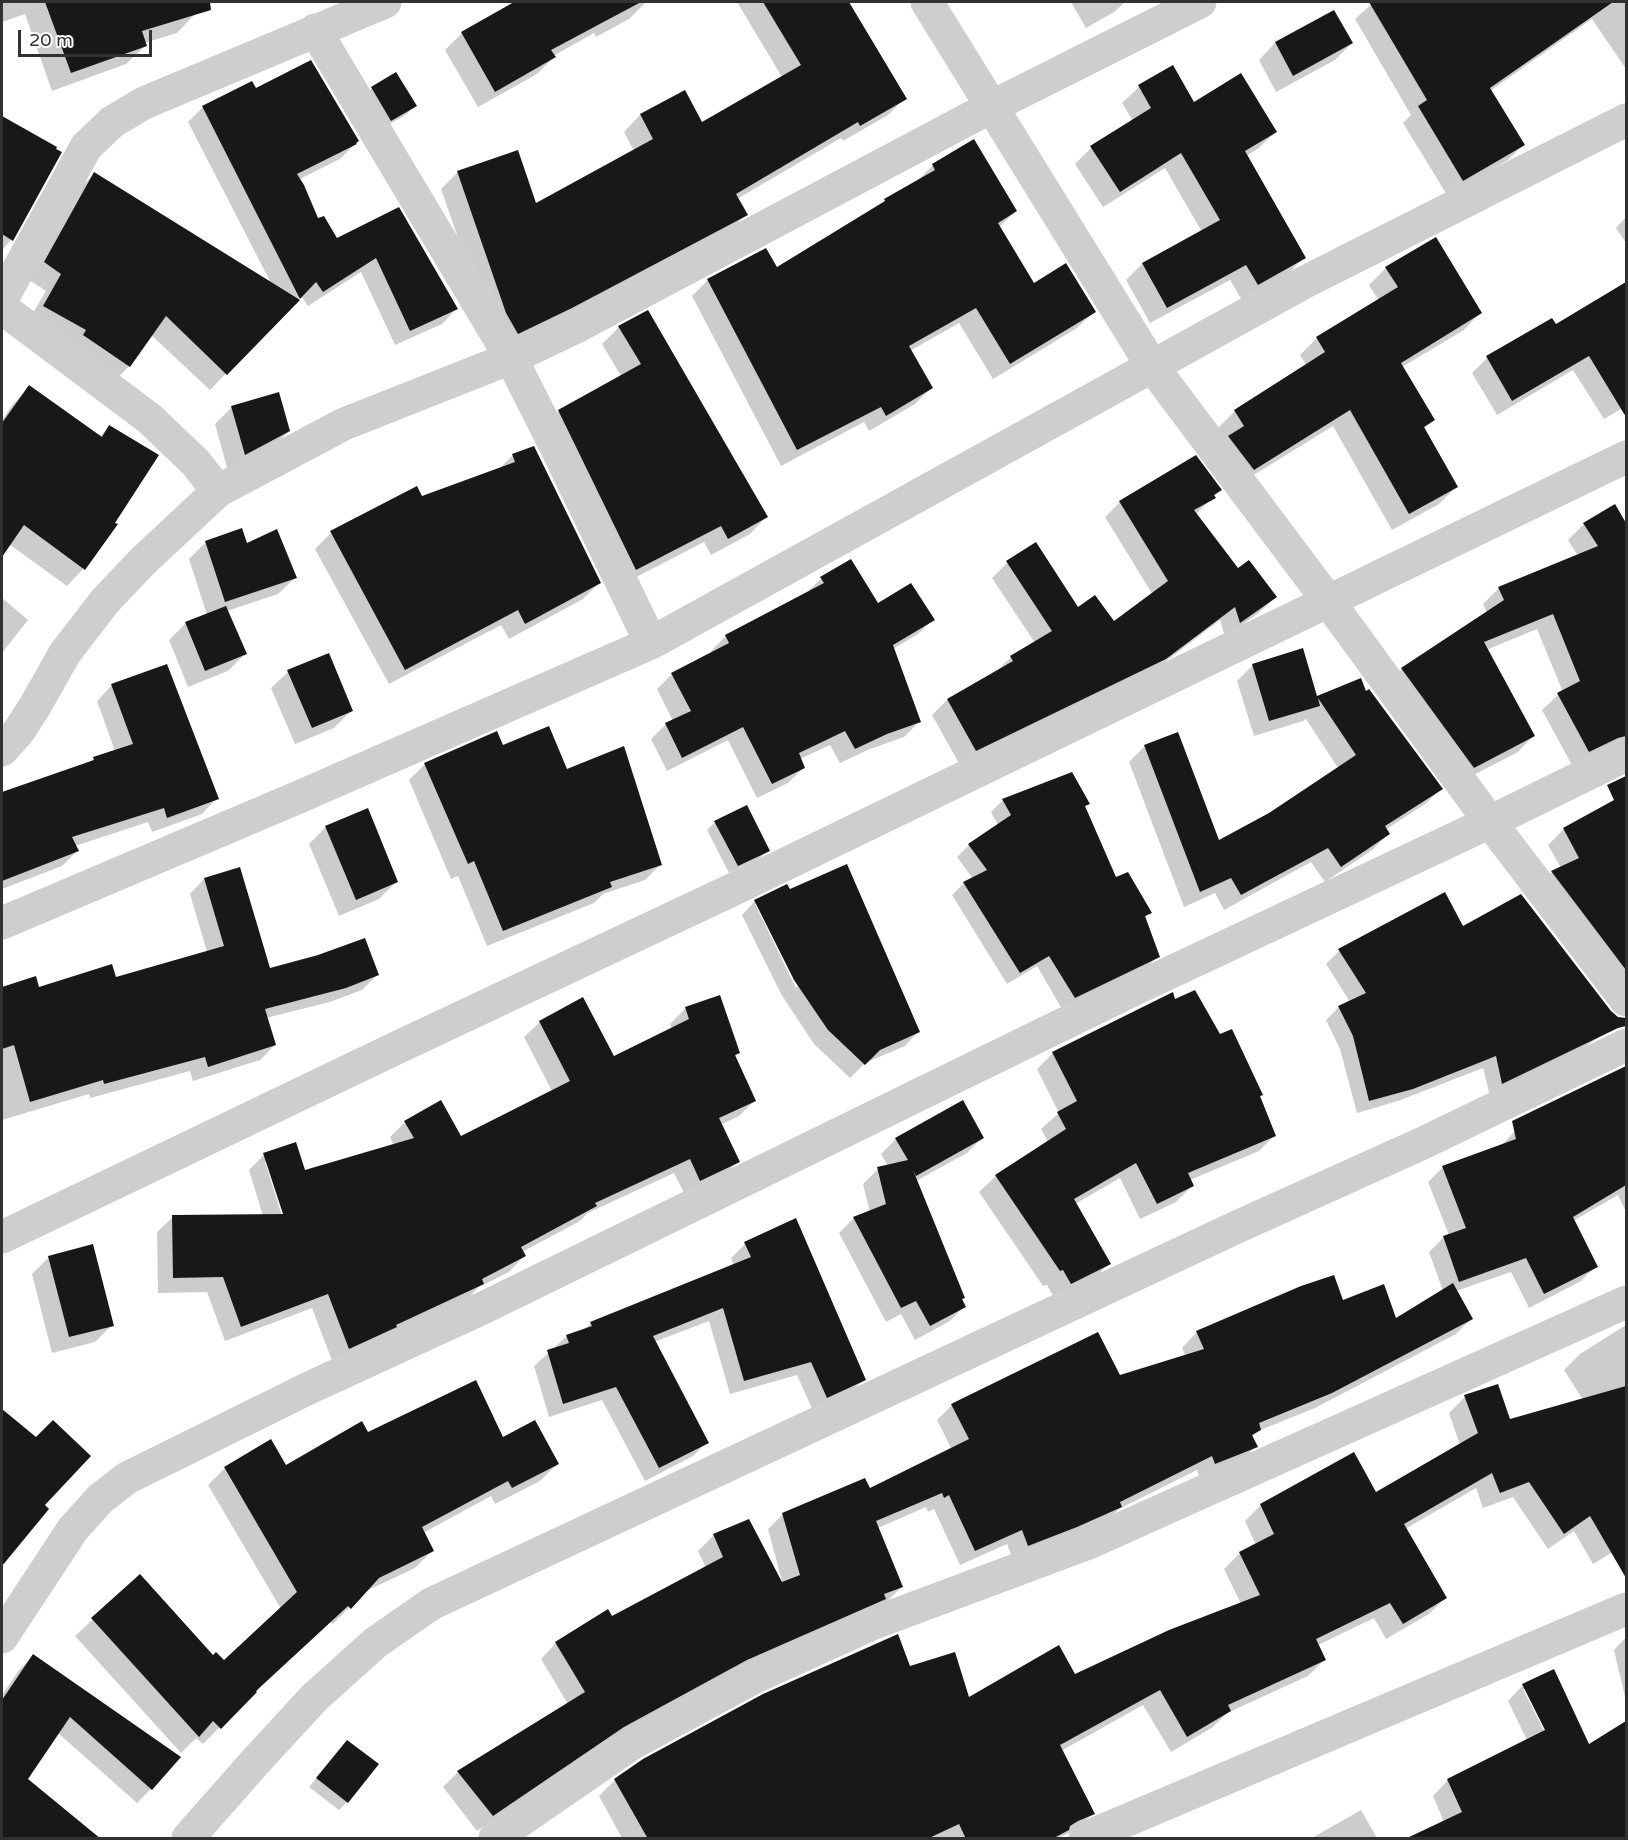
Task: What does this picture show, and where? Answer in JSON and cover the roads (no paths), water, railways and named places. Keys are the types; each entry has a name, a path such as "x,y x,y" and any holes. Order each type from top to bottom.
{"street":[{"path":"2,299 86,147 112,122 144,104 385,2"},
{"path":"927,2 1152,366 1490,822 1626,1000"},
{"path":"2,750 19,731 65,653 105,601 143,561 218,491 344,424 511,358 580,325 991,106 1200,2"},
{"path":"315,30 511,358 564,461 651,643"},
{"path":"2,922 651,643 1303,283 1626,120"},
{"path":"2,308 150,419 195,463 218,491"},
{"path":"2,1237 390,1051 734,890 1626,457"},
{"path":"2,1636 73,1529 99,1499 127,1478 309,1388 485,1307 1135,989 1490,822 1626,754"},
{"path":"188,1839 314,1698 375,1643 431,1604 1226,1232 1423,1143 1626,1045"},
{"path":"495,1839 633,1743 755,1677 874,1623 1091,1542 1626,1302"},
{"path":"1085,1839 1626,1609"}]}
